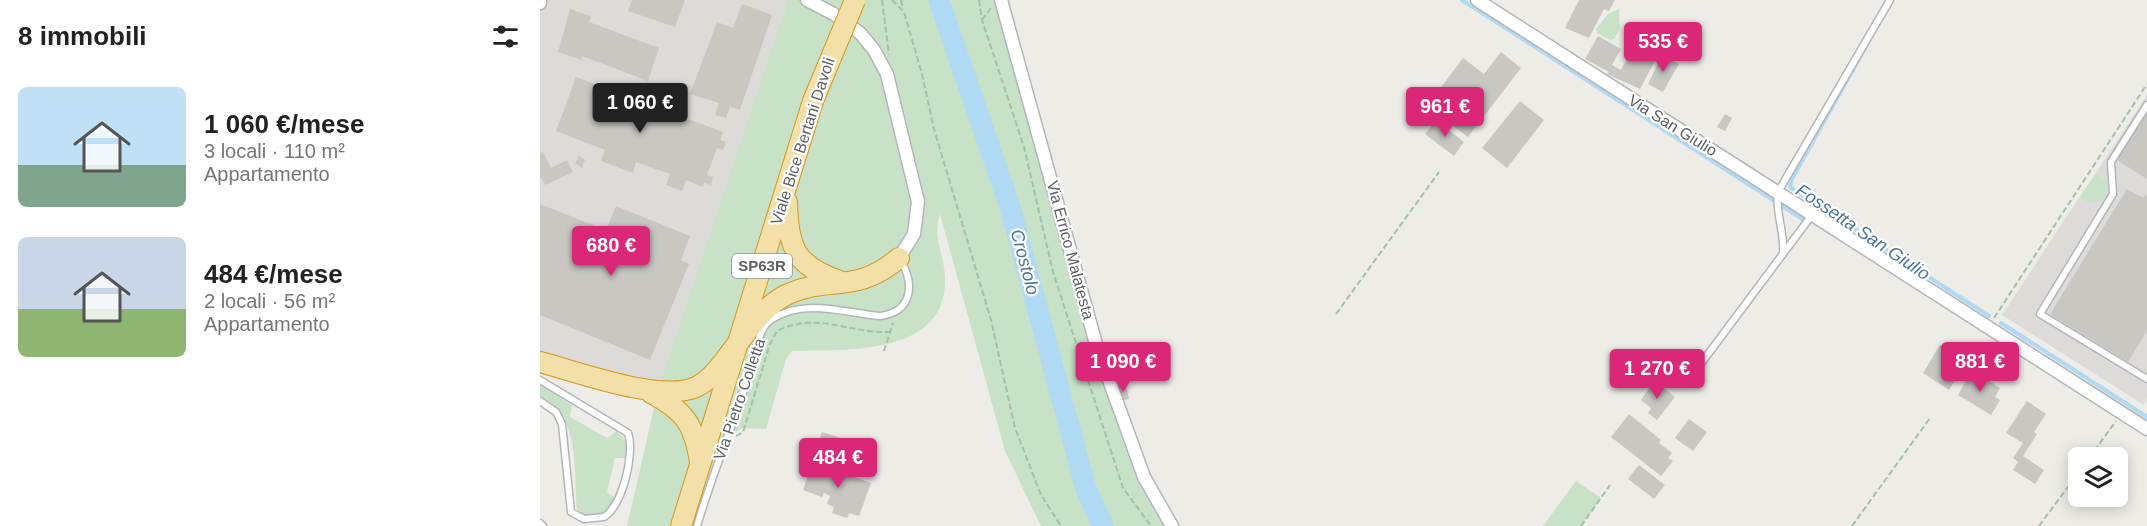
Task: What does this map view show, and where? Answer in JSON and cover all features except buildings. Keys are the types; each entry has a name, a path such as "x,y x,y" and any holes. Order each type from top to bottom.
{"highway":[{"name":"Viale Bice Bertani Davoli","path":"681,526 813,101 855,0"},
{"path":"787,187 788,232 795,251 810,269 848,284"},
{"path":"540,362 646,390 678,392 697,387 713,374 768,306 787,295 807,288 848,284 870,278 899,258"},
{"path":"646,390 670,403 687,419 697,442 700,465"}],"street":[{"path":"807,0 855,28 869,43 885,69 918,202 914,234 899,258"},
{"name":"Via Errico Malatesta","path":"1001,0 1096,344 1144,477 1172,526"},
{"name":"Via San Giulio","path":"1477,0 2147,429"}],"lane":[{"path":"1783,254 1784,241 1777,206 1778,192 1890,0"},
{"path":"2147,105 2111,162 2113,194 2040,314 2147,379"},
{"path":"1691,377 1812,215"},
{"name":"Via Pietro Colletta","path":"697,526 726,438 742,398 762,332 768,321 788,312 814,307 880,316 891,314 903,305 911,291 909,276 899,258"},
{"path":"540,380 627,433 631,451 618,501 604,517 584,519 572,512 562,424 556,412 540,401"}],"path":[{"path":"882,0 890,57 885,69"},
{"path":"892,0 904,12"},
{"path":"901,0 922,74 934,129 991,320 1015,428 1041,495 1061,526"},
{"path":"979,0 982,20 1024,147 1053,272 1123,488 1151,526"},
{"path":"982,20 994,0"},
{"path":"1995,318 2147,84"},
{"path":"1336,314 1439,172"},
{"path":"726,438 741,435 743,432 770,344 777,331 814,322 872,332 890,332 884,351"},
{"path":"2097,447 2122,413"},
{"path":"1852,526 1930,418"},
{"path":"1581,526 1610,485"},
{"path":"2039,526 2068,487"}],"shaded area":[{"path":"540,0 788,0 655,403 540,369"},
{"path":"2147,95 2147,399 2144,405 2002,315 2079,198 2086,202 2106,180 2096,173"}],"green space":[{"path":"788,0 1000,0 1096,350 1170,526 1041,526 1005,451 940,214 937,231 945,277 942,303 930,322 912,335 890,343 865,348 792,351 786,359 766,429 742,428 726,438 697,526 627,526 655,404 668,360"},
{"path":"1619,9 1620,28 1614,39 1610,40 1597,33 1596,29 1608,14"},
{"path":"2096,173 2106,180 2107,196 2103,202 2086,202 2079,198"},
{"path":"540,385 572,405 570,417 607,438 617,431 626,441 626,458 615,458 607,492 616,499 606,512 586,517 577,509 575,462 568,429 562,415 553,404 540,397"},
{"path":"1576,481 1601,498 1581,526 1543,526"}],"waterway":[{"name":"Crostolo","path":"939,0 1010,207 1086,489 1103,526"},
{"path":"1462,0 1807,222"},
{"name":"Fossetta San Giulio","path":"1869,41 1792,179 1790,187 1989,316"},
{"name":"Fossetta San Giulio","path":"2001,323 2147,417"}]}
